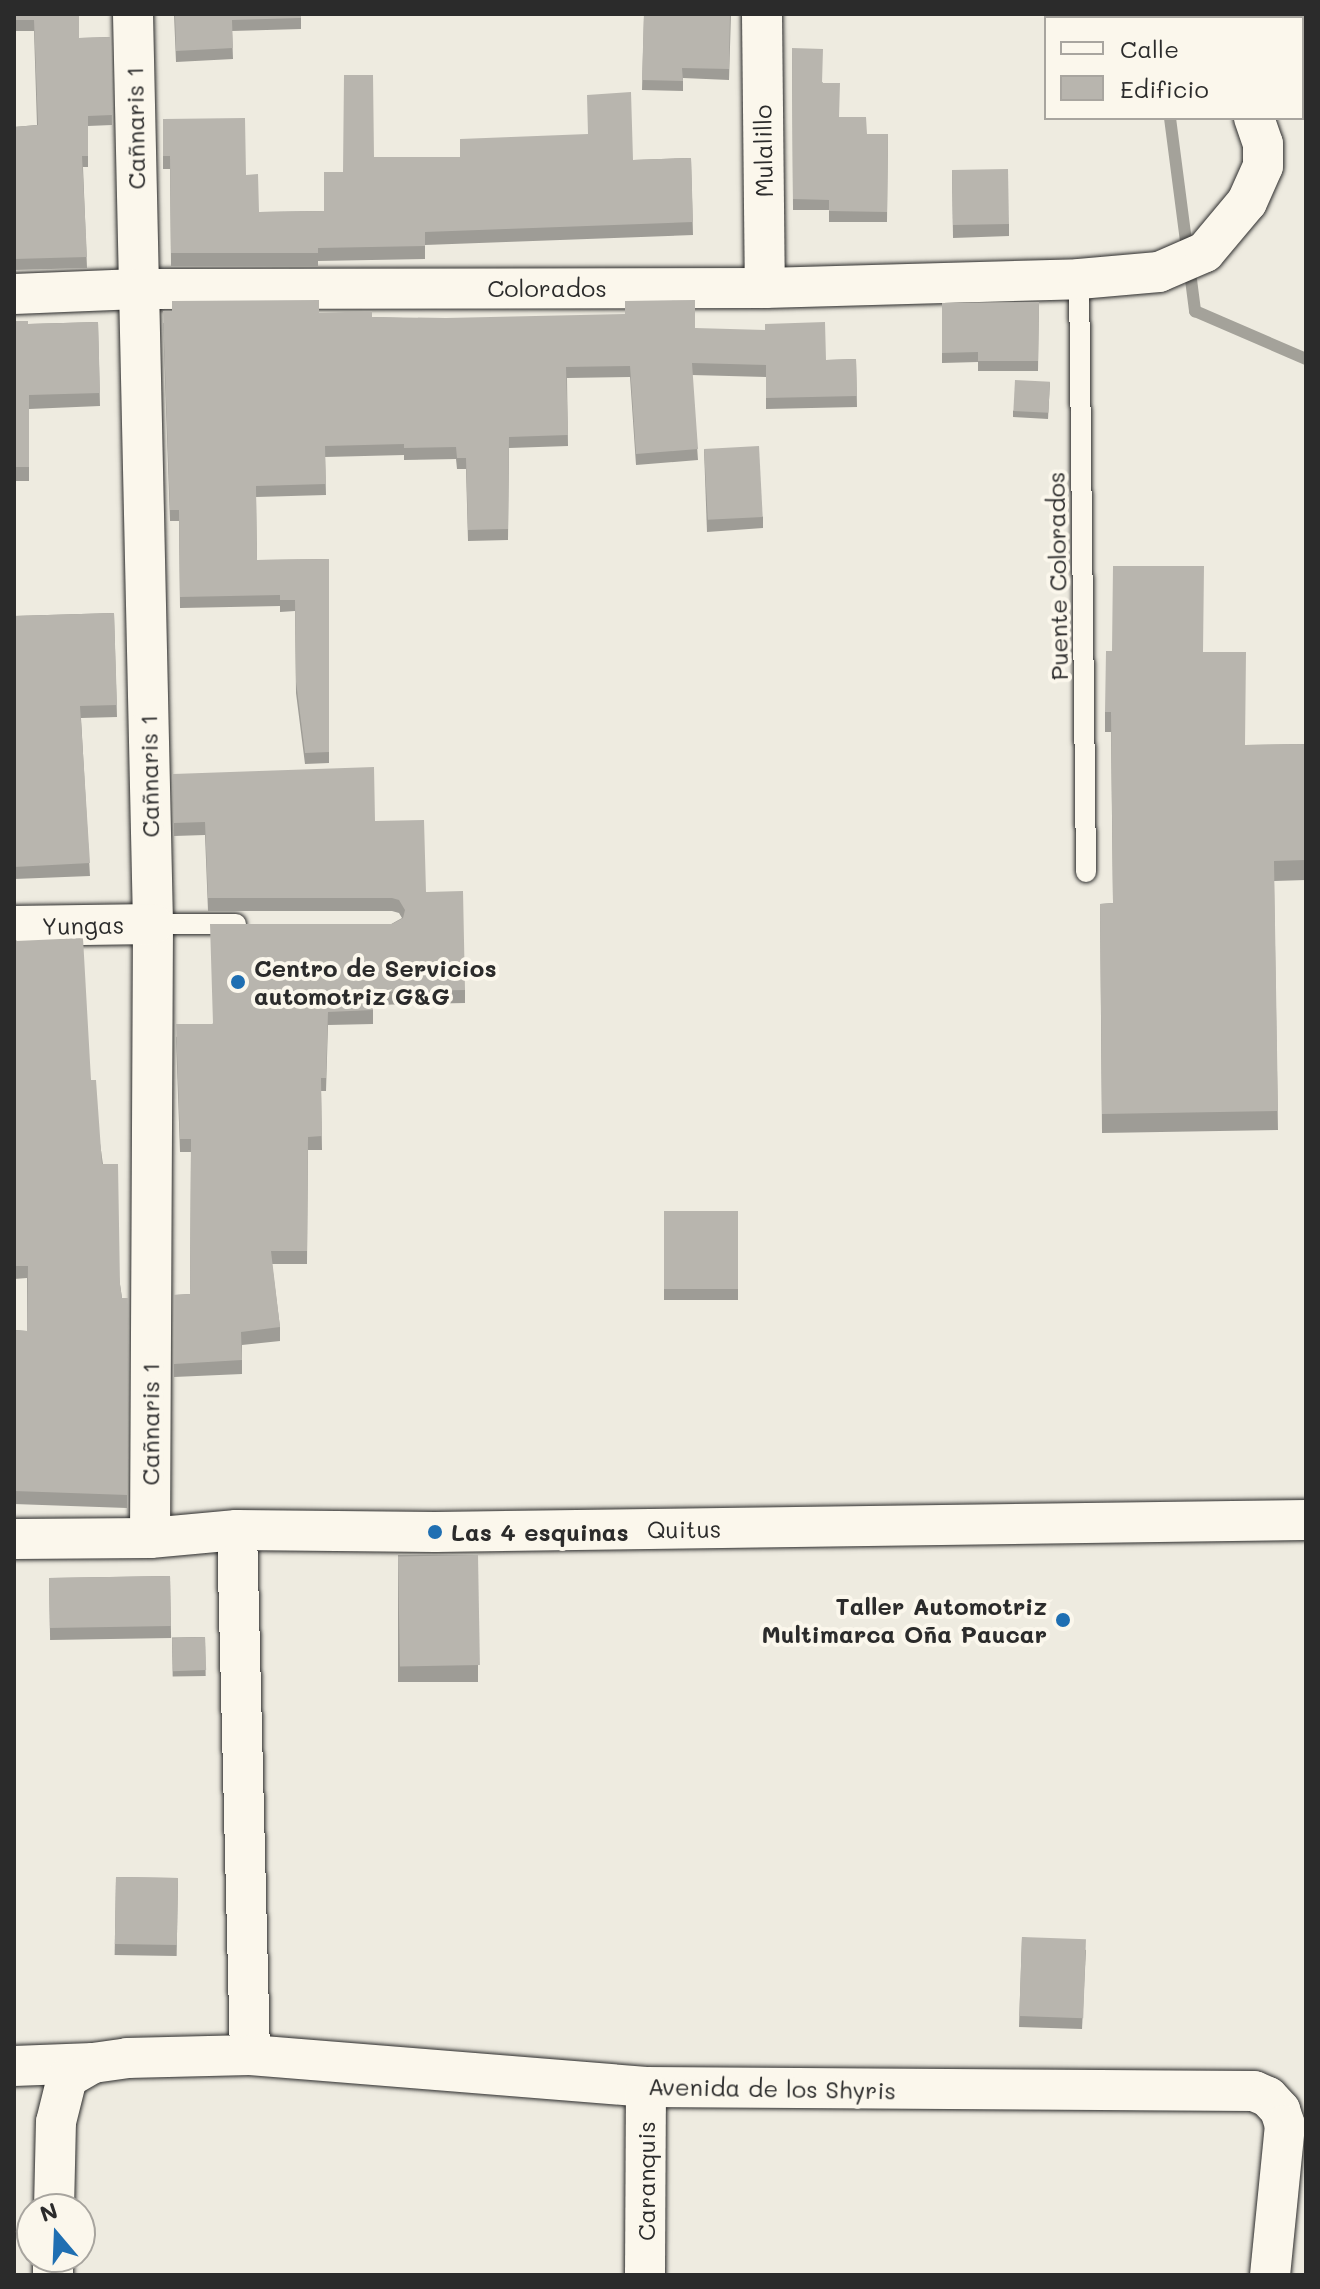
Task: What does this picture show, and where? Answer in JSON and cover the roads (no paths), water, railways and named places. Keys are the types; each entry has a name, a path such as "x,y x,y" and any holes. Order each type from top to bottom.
{"street":[{"name":"Cañnaris 1","path":"133,14 153,924 150,1538"},
{"name":"Mulalillo","path":"762,14 765,288"},
{"name":"Colorados","path":"14,294 138,289 765,288 1079,279 1159,272 1205,252 1247,202 1263,166 1263,144 1255,120"},
{"name":"Yungas","path":"14,926 153,924"},
{"name":"Quitus","path":"14,1539 150,1538 237,1530 435,1532 1306,1520"},
{"path":"237,1530 250,2055"},
{"name":"Avenida de los Shyris","path":"14,2066 80,2071 127,2058 250,2055 646,2087 1254,2091 1268,2097 1280,2110 1285,2125 1270,2275"},
{"path":"54,2193 56,2122 80,2071"},
{"name":"Caranquis","path":"645,2275 646,2087"}],"lane":[{"name":"Puente Colorados","path":"1079,279 1086,872"},
{"path":"153,924 264,924"}],"waterway":[{"path":"1170,120 1195,311 1306,359"}],"place":[{"name":"Centro de Servicios automotriz G&G","path":"238,982"},
{"name":"Las 4 esquinas","path":"435,1532"},
{"name":"Taller Automotriz Multimarca Oña Paucar","path":"1063,1620"}]}
